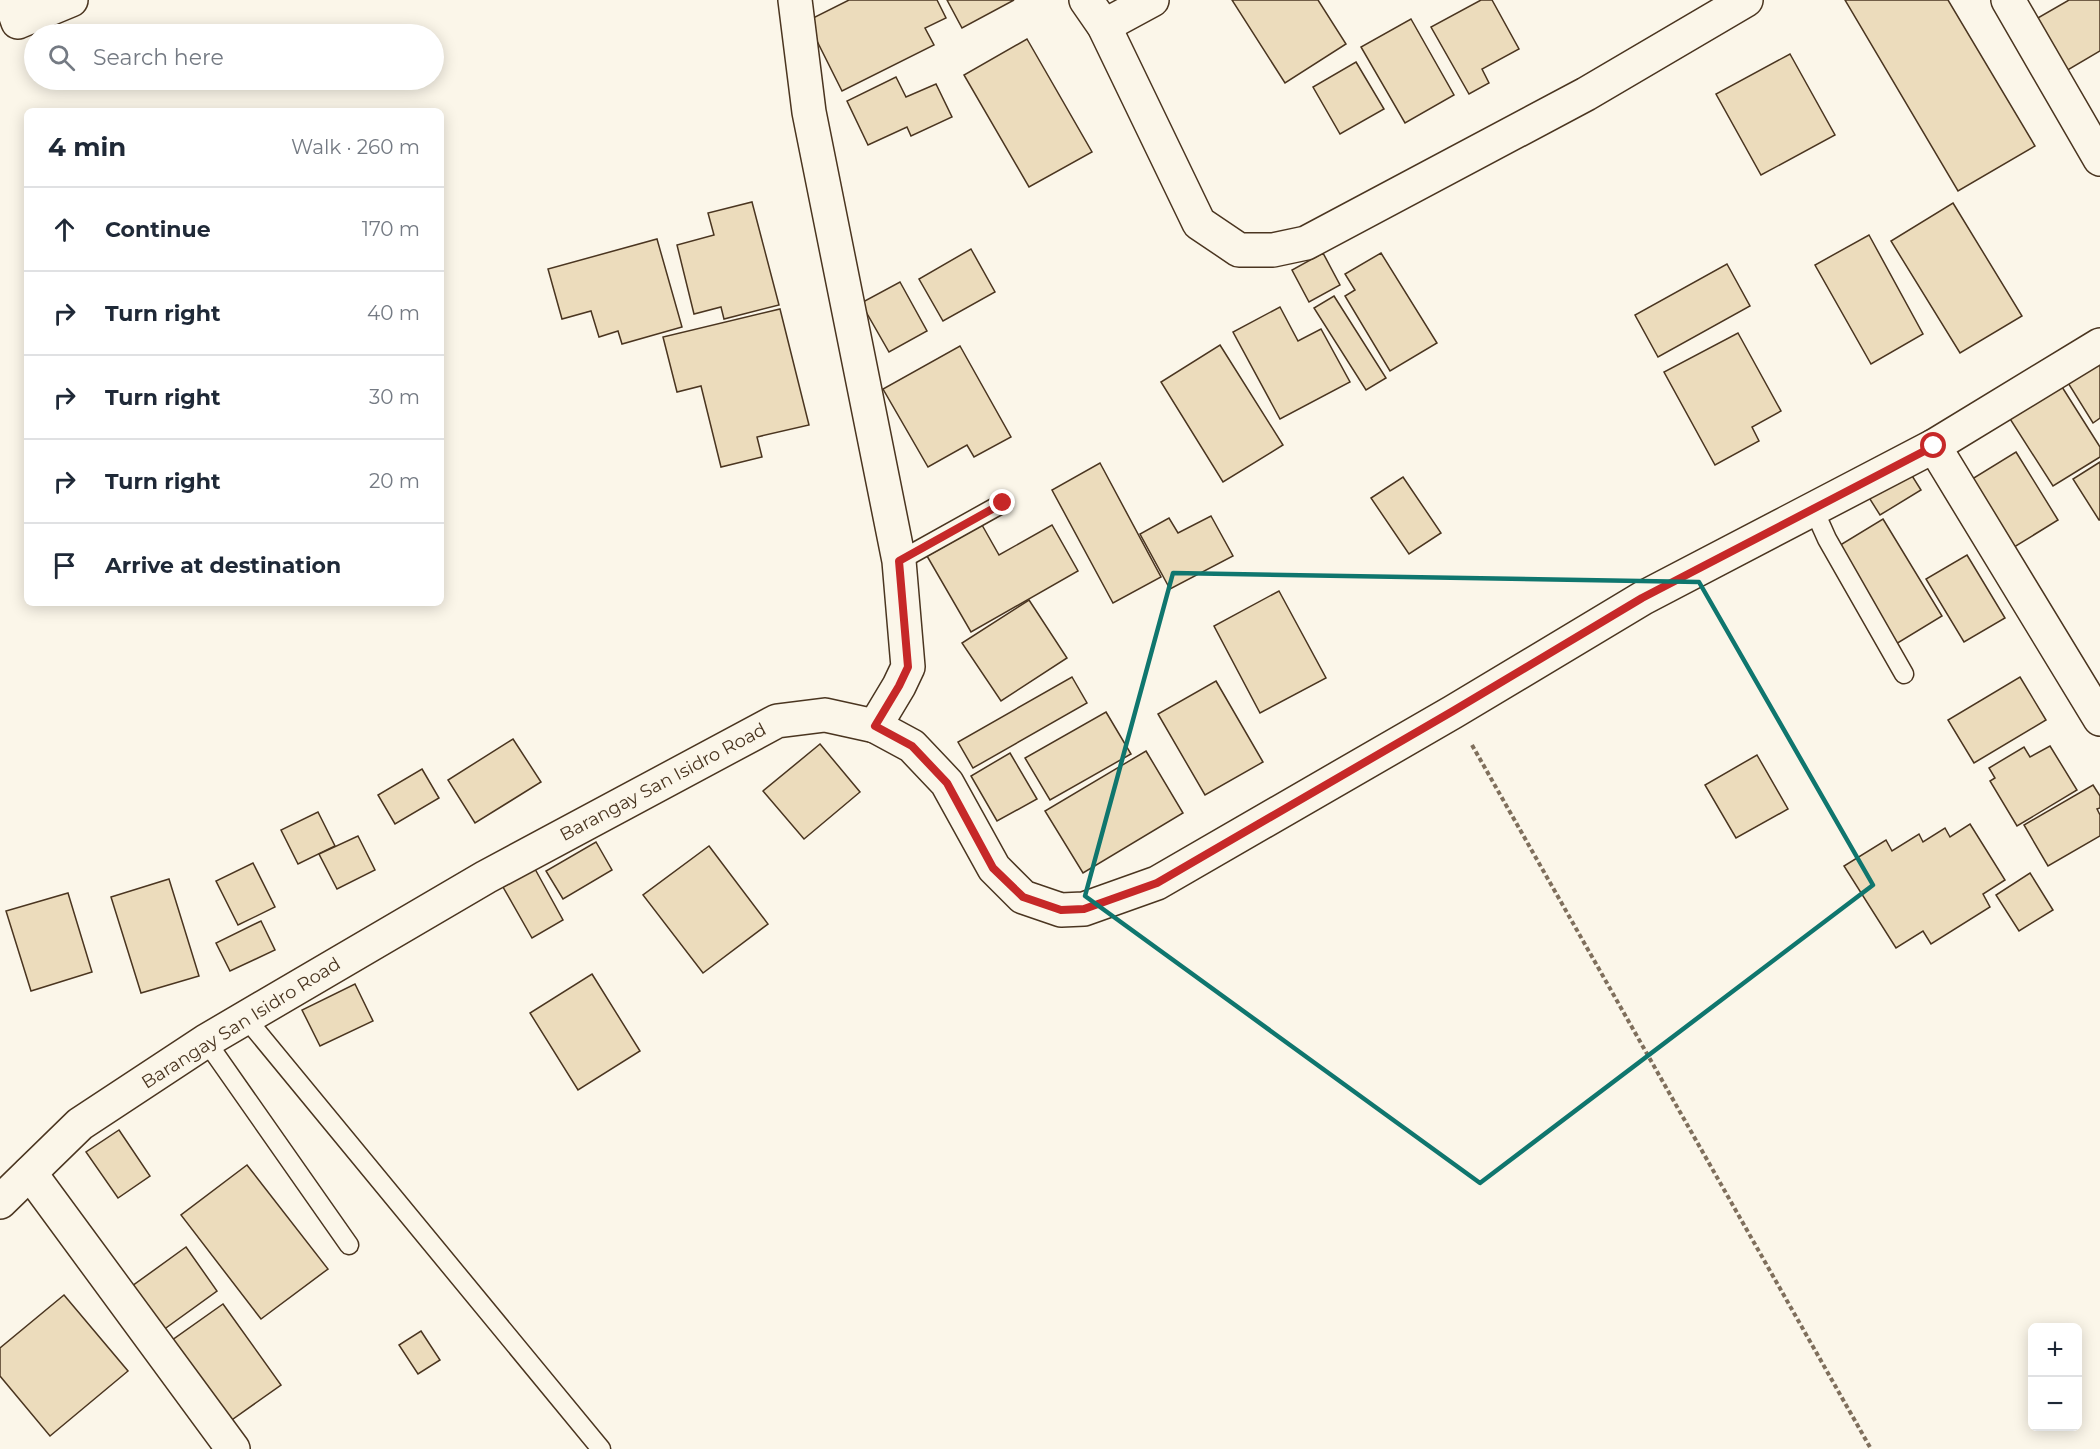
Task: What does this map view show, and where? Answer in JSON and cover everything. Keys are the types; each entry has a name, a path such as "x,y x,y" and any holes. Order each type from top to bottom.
{"street":[{"path":"10,17 71,0"},
{"path":"795,0 809,112 899,561 908,667 875,726"},
{"path":"1152,0 1095,13 1199,223 1239,250 1273,250 1306,243 1587,94 1746,0"},
{"path":"2008,0 2100,159"},
{"name":"Barangay San Isidro Road","path":"0,1202 80,1124 206,1041 486,877 777,721 825,715 875,726 912,746 947,783 993,868 1023,897 1061,910 1084,909 1157,883 1642,598 1934,446 2100,345"},
{"path":"1934,446 2100,719"},
{"path":"30,1173 233,1449"}],"lane":[{"path":"899,561 1003,503"},
{"path":"1814,510 1827,538 1905,674"},
{"path":"245,1017 601,1449"},
{"path":"206,1041 349,1245"}],"path":[{"path":"1453,711 1871,1449"}],"highlighted area":[{"path":"1173,573 1699,582 1873,885 1480,1183 1085,896"}],"building":[{"path":"849,0 937,0 946,18 925,28 934,45 842,91 807,21"},
{"path":"947,0 1014,0 962,28"},
{"path":"1232,0 1318,0 1346,44 1285,83"},
{"path":"1481,0 1492,0 1519,49 1482,69 1489,83 1469,94 1431,27"},
{"path":"1845,0 1948,0 2035,146 1958,191"},
{"path":"2069,0 2100,0 2100,51 2066,71 2036,19"},
{"path":"1411,19 1454,95 1405,123 1361,47"},
{"path":"1027,39 1092,152 1029,187 964,75"},
{"path":"1790,54 1835,135 1761,175 1716,94"},
{"path":"1356,62 1384,109 1340,134 1313,87"},
{"path":"896,77 906,97 936,84 952,117 911,136 907,127 868,145 847,101"},
{"path":"752,202 779,305 724,319 721,307 694,314 677,245 714,235 708,213"},
{"path":"1953,203 2022,316 1960,353 1891,241"},
{"path":"1869,235 1923,334 1871,364 1815,265"},
{"path":"657,239 682,327 622,344 618,331 599,337 591,311 562,319 548,269"},
{"path":"971,249 995,292 943,321 919,279"},
{"path":"1323,253 1340,285 1309,302 1292,270"},
{"path":"1381,253 1437,343 1390,371 1345,296 1355,290 1345,274"},
{"path":"1727,264 1750,306 1658,357 1635,315"},
{"path":"900,282 927,331 889,352 861,303"},
{"path":"1334,296 1386,378 1366,390 1314,308"},
{"path":"1280,307 1298,341 1321,329 1350,382 1280,419 1233,332"},
{"path":"780,309 809,425 757,437 762,457 721,467 701,386 677,392 663,337"},
{"path":"1738,333 1781,411 1752,427 1759,441 1715,465 1664,372"},
{"path":"1220,345 1283,445 1223,482 1161,382"},
{"path":"960,346 1011,437 974,457 967,445 928,467 883,389"},
{"path":"2100,356 2100,418 2093,423 2065,378"},
{"path":"2057,379 2100,447 2100,457 2053,486 2005,411"},
{"path":"2016,452 2058,520 2006,552 1964,484"},
{"path":"2100,462 2100,520 2099,520 2073,479"},
{"path":"1100,463 1161,577 1113,603 1052,490"},
{"path":"1904,463 1921,490 1880,515 1863,488"},
{"path":"1403,477 1441,533 1409,554 1371,498"},
{"path":"1211,516 1233,556 1170,589 1140,534 1169,518 1178,533"},
{"path":"1883,519 1942,616 1896,644 1837,547"},
{"path":"982,525 999,555 1052,525 1078,571 971,632 927,556"},
{"path":"1967,555 2005,618 1964,642 1926,579"},
{"path":"1279,591 1326,678 1260,713 1214,626"},
{"path":"1029,600 1067,658 1001,701 962,643"},
{"path":"1072,677 1087,703 973,768 958,742"},
{"path":"2020,677 2046,720 1974,763 1948,720"},
{"path":"1216,681 1263,762 1205,795 1158,714"},
{"path":"1106,712 1131,754 1050,800 1025,758"},
{"path":"513,739 541,782 475,823 448,780"},
{"path":"820,744 860,792 804,839 763,791"},
{"path":"2050,746 2077,790 2017,826 1990,781 1995,778 1989,768 2024,747 2030,757"},
{"path":"1146,751 1183,813 1083,873 1045,811"},
{"path":"1010,753 1037,799 997,821 971,776"},
{"path":"1757,755 1788,809 1736,838 1705,785"},
{"path":"422,769 439,798 395,824 378,795"},
{"path":"2093,785 2100,796 2100,808 2097,809 2100,815 2100,836 2048,866 2024,825"},
{"path":"318,812 335,846 298,864 281,830"},
{"path":"1970,824 2005,880 1983,894 1990,907 1931,944 1923,931 1896,948 1844,866 1886,840 1892,851 1919,834 1923,842 1945,828 1950,837"},
{"path":"358,836 375,870 337,889 319,854"},
{"path":"596,842 612,870 563,899 546,871"},
{"path":"709,846 768,924 703,973 643,895"},
{"path":"253,863 275,907 238,925 216,881"},
{"path":"535,869 563,920 532,938 503,887"},
{"path":"2030,873 2053,910 2019,931 1996,895"},
{"path":"169,879 199,976 141,993 111,897"},
{"path":"68,893 92,972 31,991 6,911"},
{"path":"261,921 275,950 230,971 216,943"},
{"path":"592,974 640,1051 578,1090 530,1013"},
{"path":"355,984 373,1021 320,1046 302,1010"},
{"path":"119,1130 150,1176 118,1198 86,1152"},
{"path":"247,1165 328,1269 261,1319 181,1215"},
{"path":"186,1247 217,1291 152,1338 121,1294"},
{"path":"64,1295 128,1371 50,1436 0,1376 0,1348"},
{"path":"223,1304 281,1385 226,1424 168,1343"},
{"path":"421,1331 440,1360 418,1374 399,1345"}],"route":[{"path":"1003,503 899,561 908,667 875,726 912,746 947,783 993,868 1023,897 1061,910 1084,909 1157,883 1642,598 1934,446"}]}
